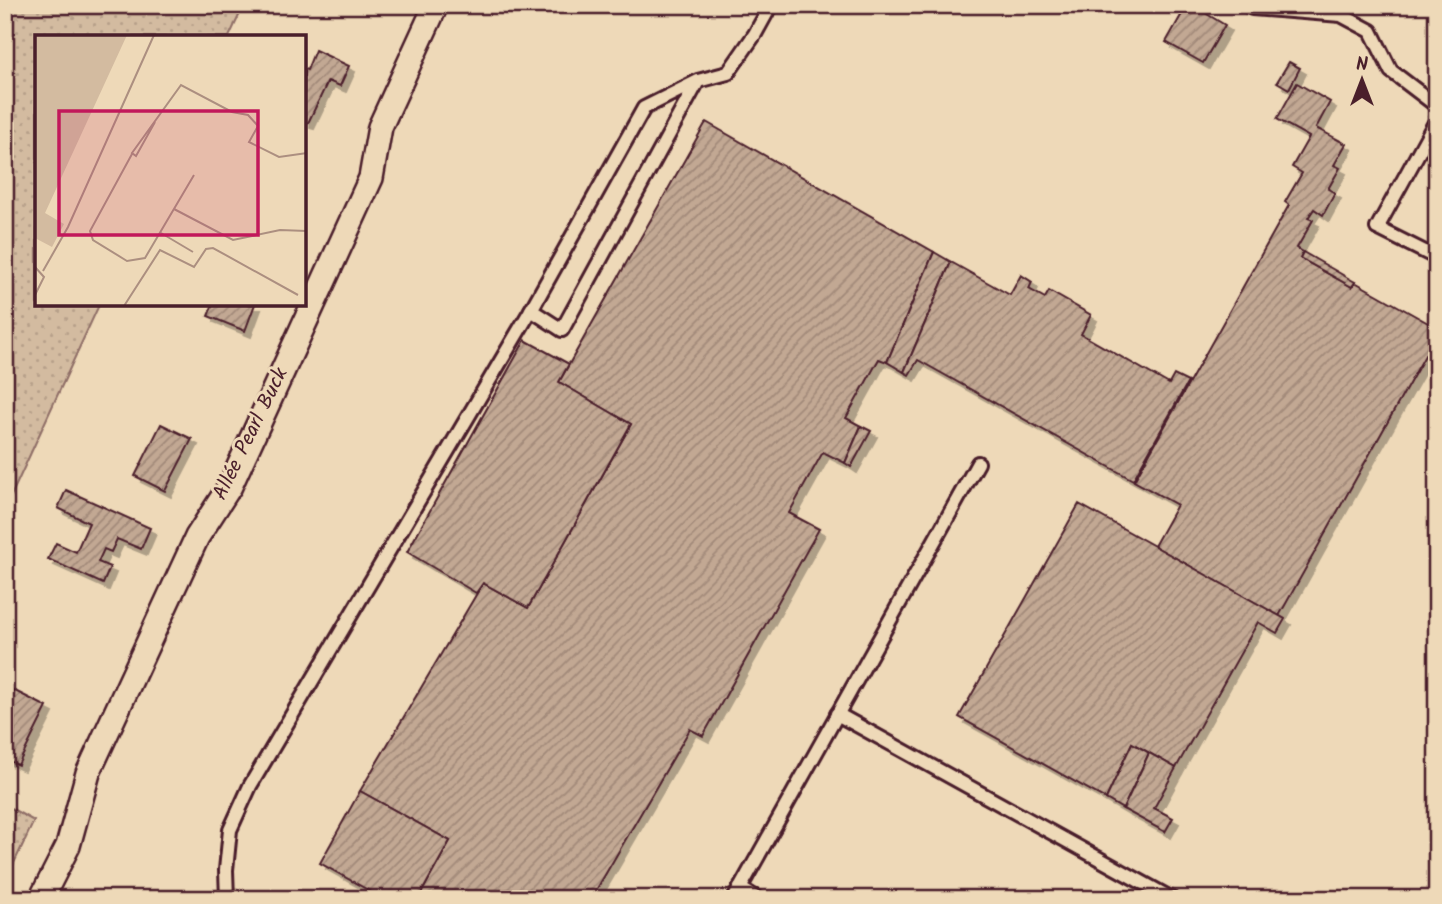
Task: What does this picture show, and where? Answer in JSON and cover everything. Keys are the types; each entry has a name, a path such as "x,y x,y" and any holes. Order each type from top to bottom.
{"street":[{"name":"Allée Pearl Buck","path":"41,899 68,846 88,773 197,537 230,486 371,178 380,127 436,5"}],"lane":[{"path":"227,899 226,870 230,830 250,786 531,310 644,108 698,81 728,74 771,5"},
{"path":"1247,5 1252,8 1341,15 1371,31 1391,71 1437,106"},
{"path":"531,310 562,330 698,81"},
{"path":"1437,118 1377,228 1437,258"},
{"path":"758,899 737,893 978,463"},
{"path":"837,714 1172,899"}],"shaded area":[{"path":"5,5 244,5 230,35 35,35 35,306 99,306 5,509"},
{"path":"5,805 34,821 5,882"}],"building":[{"path":"1187,5 1192,5 1225,25 1203,63 1166,42"},
{"path":"315,50 349,66 340,86 328,81 308,123 306,122 307,70"},
{"path":"1289,62 1300,68 1289,89 1277,82"},
{"path":"1297,83 1330,102 1316,128 1346,144 1334,165 1340,168 1328,189 1335,193 1323,215 1314,209 1308,218 1313,220 1297,248 1303,252 1300,258 1352,287 1355,282 1437,328 1437,334 1279,616 1154,546 1177,505 1134,481 1289,205 1285,202 1302,173 1292,167 1309,137 1277,119"},
{"path":"706,122 934,252 887,362 879,359 846,418 861,426 845,463 823,452 789,513 819,529 703,736 690,729 591,899 418,899 450,841 360,791 483,583 528,608 631,424 559,382"},
{"path":"934,252 951,262 904,372 887,362"},
{"path":"1303,252 1355,282 1352,287 1300,258"},
{"path":"951,262 1010,295 1021,275 1032,282 1029,289 1045,298 1049,291 1091,315 1081,334 1169,384 1174,375 1188,382 1133,480 918,360 909,375 904,372"},
{"path":"212,306 254,306 245,331 208,316"},
{"path":"525,340 569,364 559,382 631,424 528,608 483,583 476,593 407,552"},
{"path":"161,424 192,439 165,491 135,476"},
{"path":"861,426 871,431 851,467 845,463"},
{"path":"66,490 150,528 141,549 117,539 111,552 104,549 98,562 110,567 103,584 48,559 56,543 76,552 89,523 58,508"},
{"path":"1079,504 1285,619 1277,633 1258,622 1176,768 1132,743 1106,799 959,717"},
{"path":"5,686 47,707 18,765 5,759"},
{"path":"1132,743 1149,753 1123,809 1106,799"},
{"path":"1149,753 1176,768 1154,808 1173,818 1165,832 1123,809"},
{"path":"360,791 450,841 418,899 384,899 320,863"}]}
